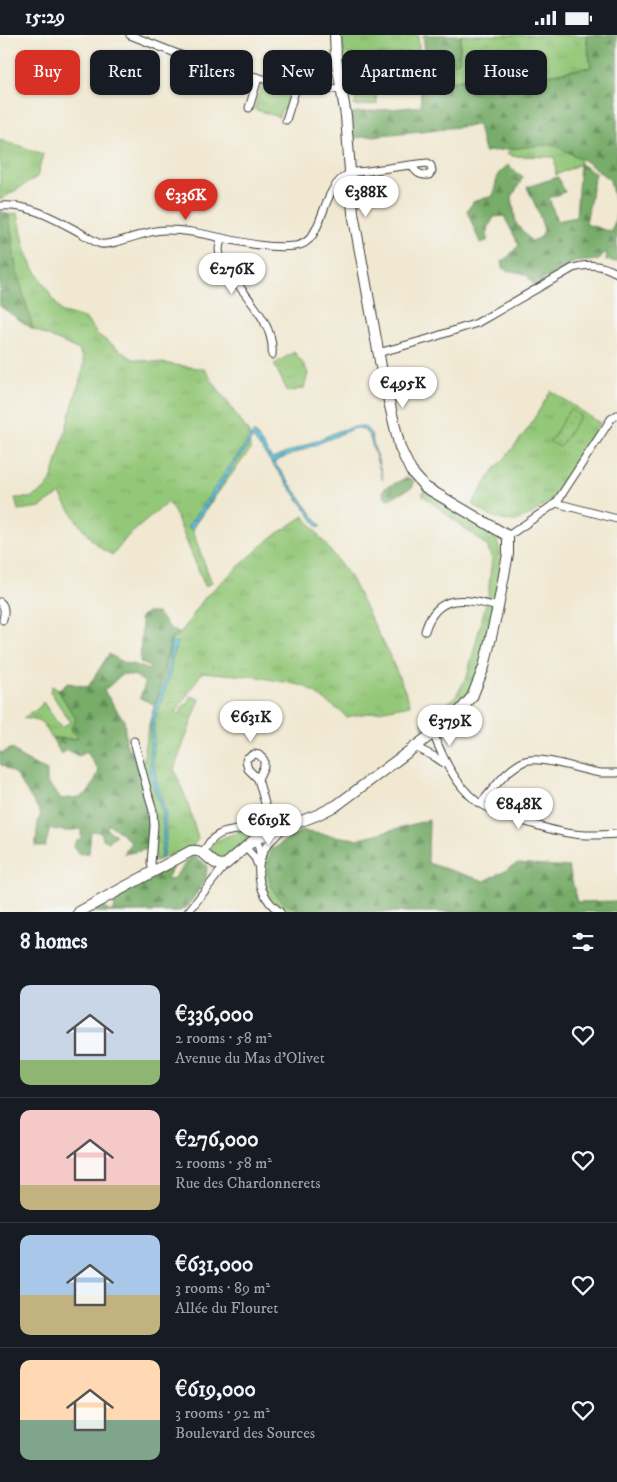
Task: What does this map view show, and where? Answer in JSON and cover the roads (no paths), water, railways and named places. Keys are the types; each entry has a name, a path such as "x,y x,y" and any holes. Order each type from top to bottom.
{"street":[{"path":"130,35 188,58 263,79"},
{"path":"336,35 336,58 346,117 353,213 378,353 400,448 417,479 439,496 508,536"},
{"path":"249,107 258,78"},
{"path":"332,88 340,87"},
{"path":"286,120 294,95"},
{"path":"0,206 37,211 102,244 116,242 146,232 165,230 269,246 295,246 306,243 311,238 329,193 349,174 411,165"},
{"path":"221,238 220,257 267,326 272,339 272,355"},
{"path":"378,353 476,323 573,268 584,265 603,266 617,273"},
{"path":"508,536 556,503 611,419 617,415"},
{"path":"556,503 617,519"},
{"path":"188,912 226,864 247,845 260,837 317,815 337,805 415,747 463,708 476,691 484,667 508,555 508,536"},
{"path":"425,631 429,620 438,610 452,601 468,600 498,607"},
{"path":"0,602 5,612 3,620"},
{"path":"433,733 448,768"},
{"path":"134,741 153,811 154,826 151,863 153,871"},
{"path":"415,747 439,759 471,797 492,810 565,833 585,835 617,834"},
{"path":"480,804 504,777 525,761 536,760 602,773 617,773"},
{"path":"204,853 209,841 223,833 258,826 267,821 268,814 258,779"},
{"path":"259,870 267,845 279,834 281,829"},
{"path":"247,845 258,844 261,851 261,861"},
{"path":"247,845 255,858 259,870 262,891 271,905 280,912"},
{"path":"79,912 178,857 193,851 204,853 217,865 226,864"}],"water":[{"path":"359,426 366,428 371,434 383,480 369,435 362,429 356,428 274,462 321,526 318,528 253,438 191,530 188,526 254,432 272,459 341,430"},
{"path":"171,642 179,642 173,653 170,675 154,722 153,761 165,811 166,839 162,859 160,859 163,838 162,812 150,775 151,718 167,673"}]}
